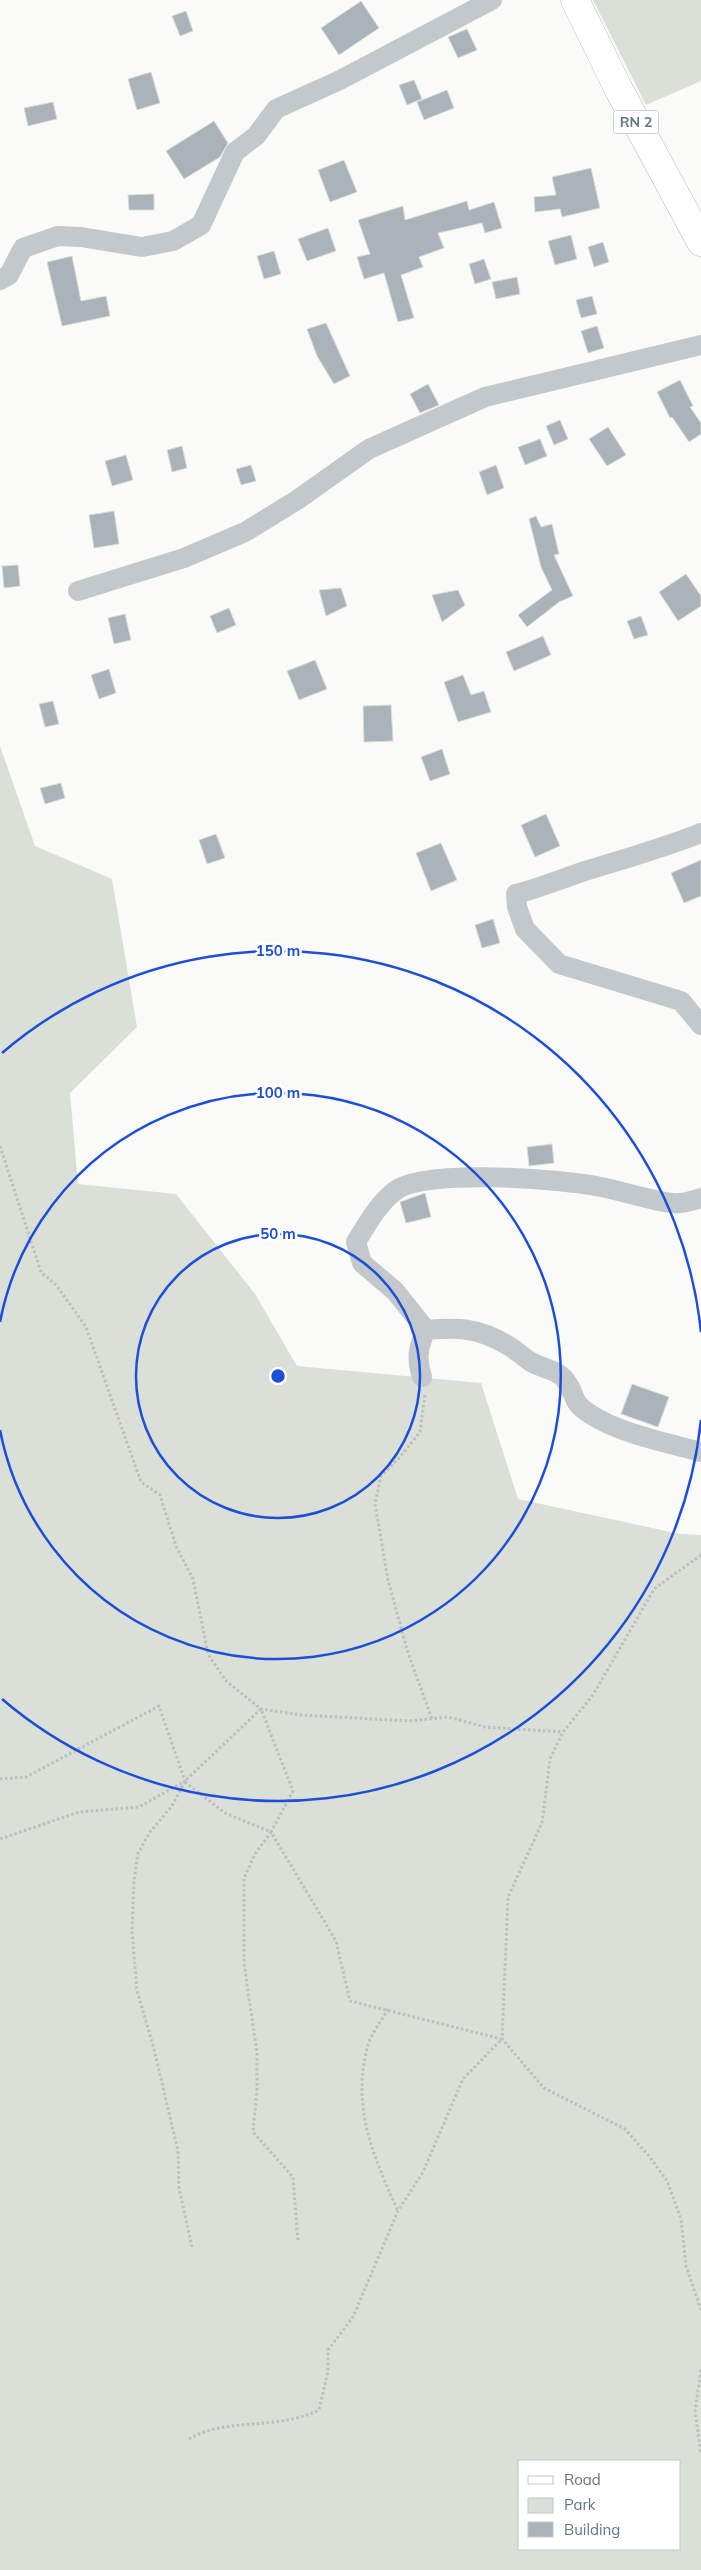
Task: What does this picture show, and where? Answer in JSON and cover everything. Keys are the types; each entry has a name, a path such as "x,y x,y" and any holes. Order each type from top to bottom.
{"main road":[{"name":"RN 2","path":"575,0 618,88 701,242"}],"street":[{"path":"0,280 9,275 24,248 58,236 81,237 142,247 173,241 201,225 234,152 256,136 276,109 340,80 492,0"},
{"path":"78,591 184,558 245,532 297,500 369,449 485,397 701,345"},
{"path":"701,833 661,848 583,872 549,886 516,894 517,907 525,929 559,964 680,1001 701,1025"},
{"path":"426,1330 395,1291 362,1263 356,1242 377,1209 396,1189 431,1180 458,1177 525,1179 599,1186 678,1204 701,1198"},
{"path":"426,1330 458,1327 482,1332 510,1346 531,1362 554,1370 566,1382 575,1404 592,1416 637,1434 701,1452"},
{"path":"422,1377 418,1365 418,1346 426,1330"}],"path":[{"path":"0,1146 41,1272 57,1286 86,1327 141,1482 160,1494 176,1546 193,1579 208,1654 226,1681 261,1709 300,1716 366,1717 410,1721 448,1717 485,1727 563,1732"},
{"path":"422,1377 425,1396 420,1432 400,1457 381,1476 375,1504 388,1580 408,1652 432,1719"},
{"path":"189,2439 203,2430 270,2424 304,2417 319,2410 328,2371 328,2350 353,2317 398,2212 423,2172 463,2079 502,2039 508,1897 542,1823 550,1759 563,1732 593,1695 654,1589 701,1555"},
{"path":"0,1779 26,1777 159,1706 185,1782 225,1813 271,1832 336,1941 350,2002 388,2009 502,2039 544,2088 625,2129 650,2156 667,2181 681,2219 686,2266 701,2310"},
{"path":"0,1839 79,1812 139,1806 185,1782 261,1709"},
{"path":"261,1709 293,1791 271,1832 255,1854 244,1878 244,1963 256,2054 257,2090 253,2132 293,2177 298,2242"},
{"path":"185,1782 172,1806 150,1832 138,1853 134,1881 132,1931 137,1990 153,2045 178,2151 179,2188 192,2248"},
{"path":"388,2009 370,2042 362,2081 363,2118 373,2155 398,2212"},
{"path":"701,2370 695,2411 701,2454"}],"green space":[{"path":"593,0 701,0 701,81 646,105"},
{"path":"0,746 35,846 112,879 137,1027 70,1093 78,1184 176,1194 255,1294 297,1366 481,1383 518,1499 680,1534 701,1535 701,2570 0,2570"}],"building":[{"path":"361,1 379,28 339,55 321,28"},
{"path":"186,11 193,31 180,36 172,16"},
{"path":"467,29 477,50 458,58 448,37"},
{"path":"151,72 160,103 137,110 128,79"},
{"path":"414,80 422,99 407,105 399,85"},
{"path":"447,90 454,108 424,120 417,102"},
{"path":"53,102 57,119 28,126 24,108"},
{"path":"214,121 228,143 220,157 184,179 166,151"},
{"path":"344,160 357,192 330,202 318,170"},
{"path":"591,168 600,208 562,217 560,209 535,212 534,197 556,195 552,177"},
{"path":"154,194 154,210 129,210 128,195"},
{"path":"467,201 469,210 494,202 502,228 485,233 482,223 438,233 444,248 419,257 423,267 401,275 414,318 398,322 384,273 364,279 357,257 370,254 358,220 403,206 405,220"},
{"path":"328,228 336,251 307,261 298,239"},
{"path":"571,235 577,259 555,265 548,241"},
{"path":"603,242 609,262 594,267 588,247"},
{"path":"274,251 281,274 264,279 257,256"},
{"path":"72,256 81,301 106,296 110,316 62,326 47,262"},
{"path":"484,259 491,279 475,284 469,264"},
{"path":"517,277 520,294 496,299 492,282"},
{"path":"592,296 597,314 581,318 576,300"},
{"path":"326,323 350,376 334,384 317,356 307,329"},
{"path":"597,326 604,348 588,353 581,331"},
{"path":"680,380 693,406 690,407 701,423 701,434 689,442 672,417 670,418 657,392"},
{"path":"428,384 439,405 420,413 410,394"},
{"path":"560,420 568,439 554,445 546,426"},
{"path":"608,427 626,455 607,466 589,439"},
{"path":"540,439 547,456 525,465 518,447"},
{"path":"182,446 187,468 172,472 167,450"},
{"path":"126,455 133,480 112,486 105,461"},
{"path":"251,465 256,481 241,485 236,469"},
{"path":"496,465 504,488 487,495 479,472"},
{"path":"114,511 119,544 94,548 89,515"},
{"path":"536,516 541,527 552,524 559,554 554,555 573,596 559,602 527,627 518,615 552,590 541,567 529,519"},
{"path":"18,565 20,586 4,588 2,566"},
{"path":"686,574 701,596 701,606 678,621 659,592"},
{"path":"341,588 347,606 326,616 319,590"},
{"path":"458,590 465,605 442,622 432,595"},
{"path":"229,608 236,625 217,633 210,616"},
{"path":"125,614 131,640 114,644 108,618"},
{"path":"641,616 648,635 634,639 627,621"},
{"path":"543,636 551,655 514,671 506,652"},
{"path":"315,660 327,689 299,700 287,671"},
{"path":"109,669 116,693 99,699 91,675"},
{"path":"463,675 471,695 484,691 491,712 458,722 444,682"},
{"path":"53,701 59,724 45,727 39,704"},
{"path":"391,705 393,741 364,742 363,706"},
{"path":"442,749 450,774 430,781 421,757"},
{"path":"61,783 65,798 45,804 40,788"},
{"path":"546,814 560,846 535,857 521,825"},
{"path":"216,834 225,858 207,864 199,840"},
{"path":"441,843 457,880 431,891 416,853"},
{"path":"701,860 701,896 684,903 671,873"},
{"path":"493,919 500,943 482,948 475,925"},
{"path":"552,1144 554,1163 529,1166 527,1147"},
{"path":"425,1193 431,1217 406,1223 400,1202"},
{"path":"632,1384 669,1397 658,1427 621,1414"}]}
